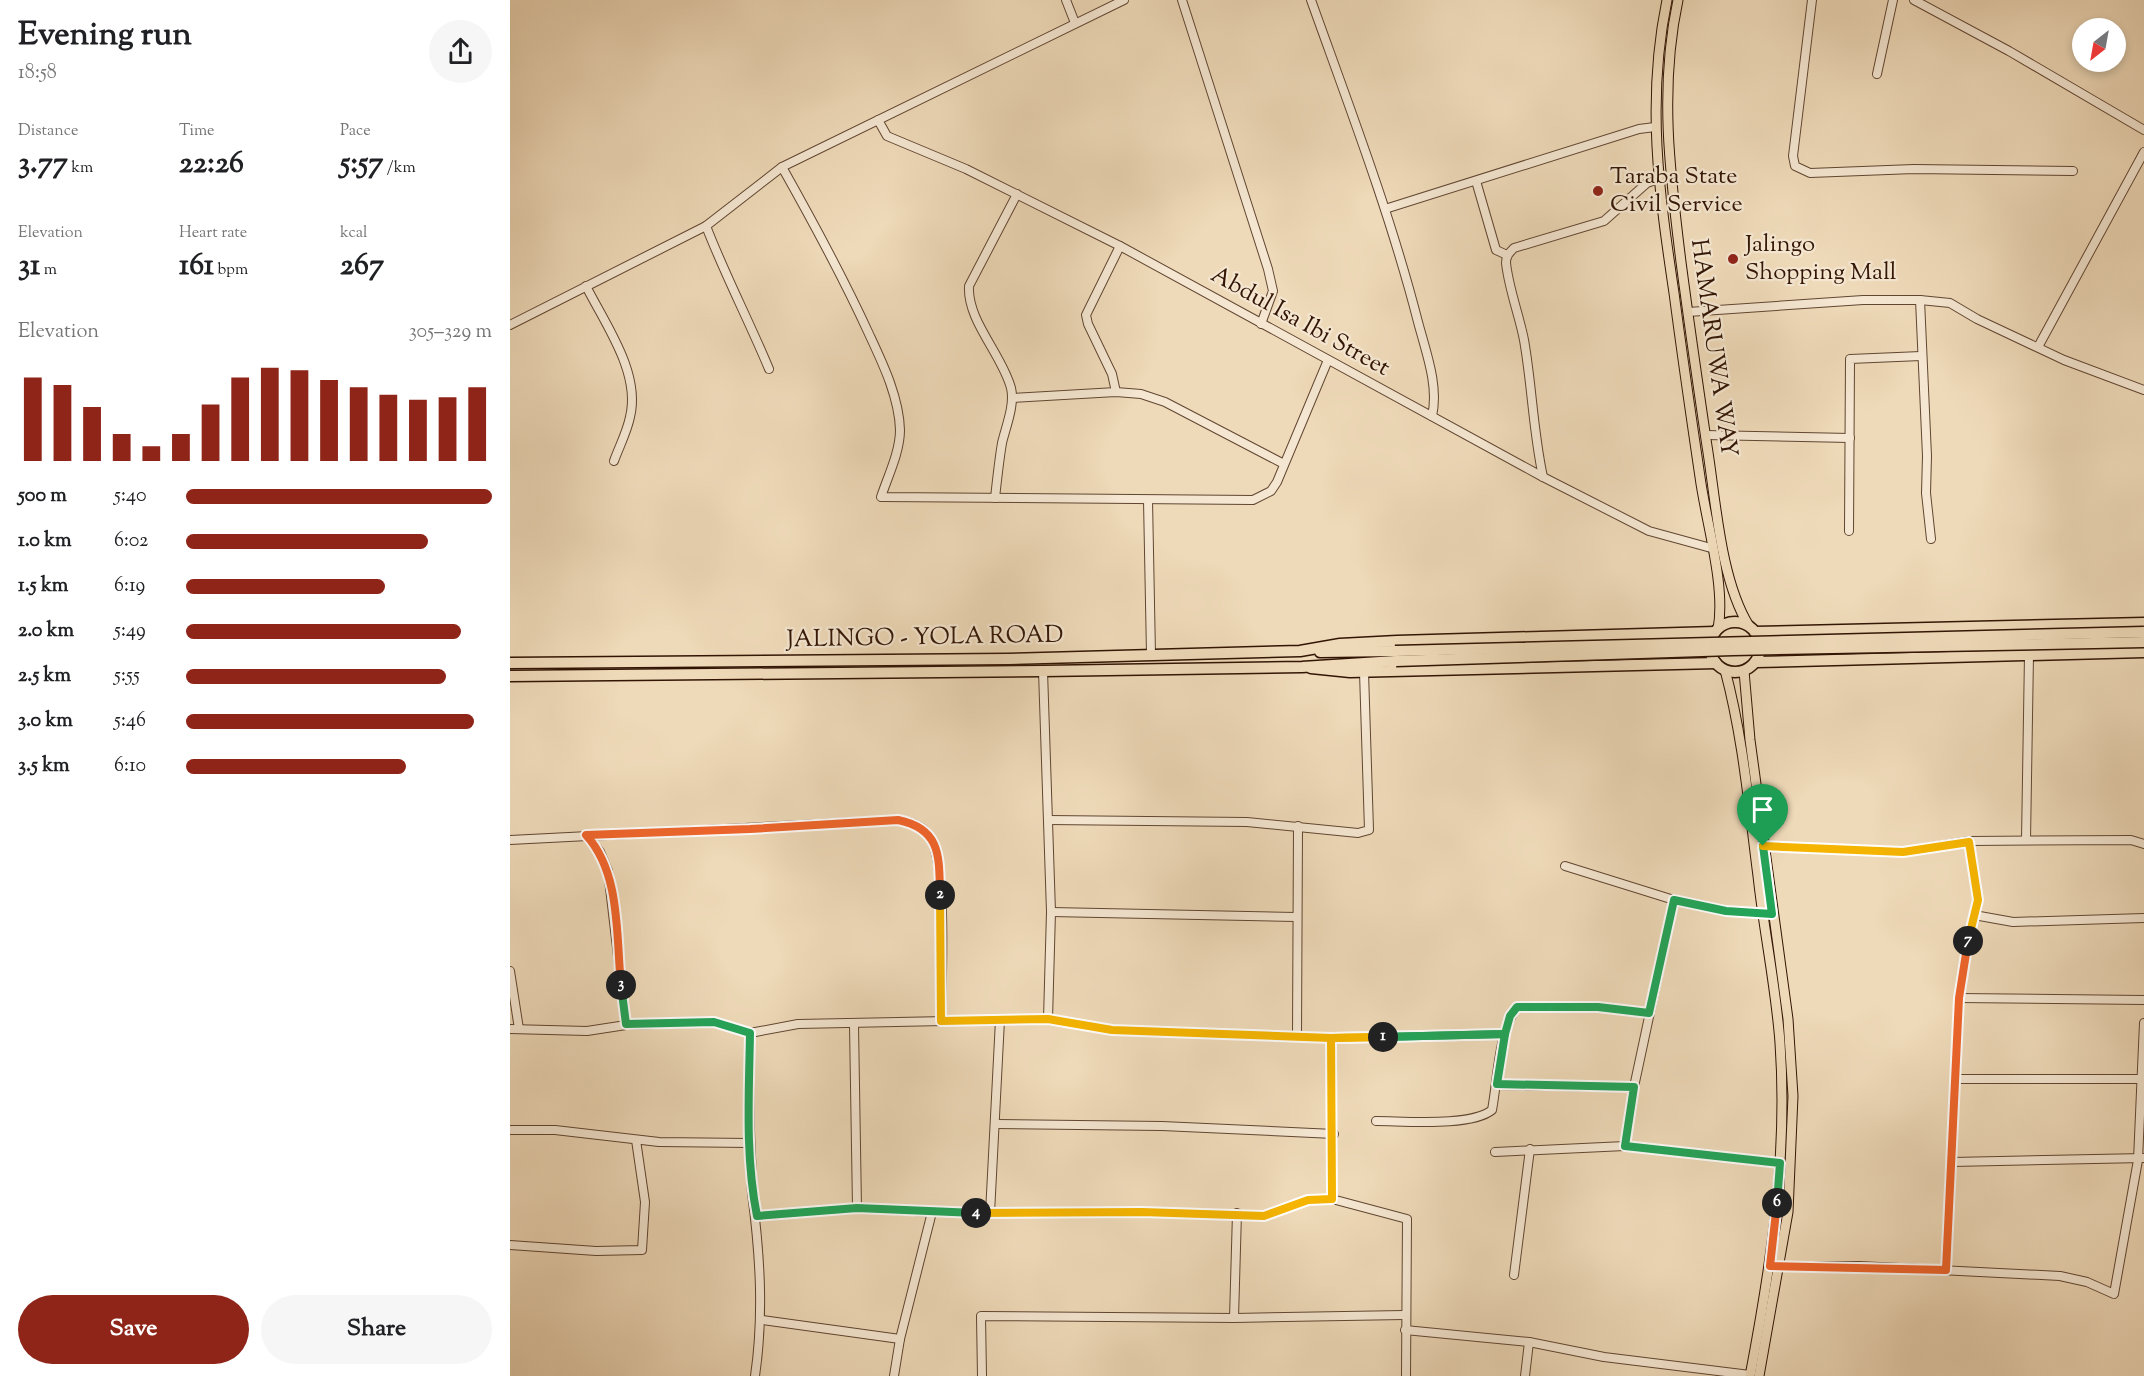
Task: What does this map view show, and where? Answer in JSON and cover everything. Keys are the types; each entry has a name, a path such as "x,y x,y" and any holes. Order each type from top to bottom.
{"highway":[{"path":"1720,666 1710,649 1717,631 1727,624 1738,622 1752,629 2144,623"},
{"path":"1302,667 1324,671 1364,672 1720,666 1744,671 1756,662 1761,647 1752,629"},
{"name":"JALINGO - YOLA ROAD","path":"510,663 1008,659 1300,651 1340,644 1717,631"},
{"path":"510,676 1302,667 1395,656 2144,632"},
{"path":"1300,651 1395,656 2144,642"},
{"path":"1756,662 2144,652"}],"main road":[{"path":"1667,0 1659,38 1654,127 1658,179 1711,548 1721,600 1717,631"},
{"name":"HAMARUWA WAY","path":"1678,0 1669,55 1667,122 1669,165 1705,435 1731,590 1752,629"},
{"path":"1720,666 1741,751 1767,915 1788,1019 1793,1087 1792,1153 1775,1267 1753,1376"},
{"path":"1744,671 1744,697 1763,846 1767,915 1780,1041 1782,1091 1775,1267"}],"street":[{"path":"1066,0 1075,23"},
{"path":"510,325 706,226 782,167 1124,0"},
{"path":"1182,0 1269,269 1274,291 1261,324"},
{"path":"1311,0 1385,209 1426,350 1436,400 1432,416"},
{"path":"1812,0 1793,156 1795,166 1810,173 1914,169 2073,171"},
{"path":"1877,74 1893,0"},
{"path":"1914,0 2009,51 2144,130"},
{"name":"Abdul Isa Ibi Street","path":"878,120 887,136 934,154 1120,246 1543,477 1649,531 1711,548"},
{"path":"1385,209 1639,129 1654,127"},
{"path":"2038,347 2144,152"},
{"path":"782,167 844,278 884,366 896,406 900,432 894,459 881,496 1253,500 1271,491 1328,360"},
{"path":"1507,255 1514,248 1604,221 1647,183 1658,179"},
{"path":"1476,181 1496,250 1507,255"},
{"path":"995,498 1002,444 1012,398 1011,387 989,338 968,302 969,286 1017,194"},
{"path":"706,226 726,277 743,306 769,369"},
{"path":"1116,392 1112,374 1086,315 1120,246"},
{"path":"1507,255 1511,290 1523,337 1533,430 1543,477"},
{"path":"586,286 625,364 632,387 631,417 614,461"},
{"path":"1688,312 1863,300 1920,300 1950,303 1977,319 2038,347 2144,390"},
{"path":"1920,300 1927,456 1926,493 1931,539"},
{"path":"1848,531 1850,359 1921,356"},
{"path":"1012,398 1116,392 1141,394 1165,402 1284,464"},
{"path":"1705,435 1850,438"},
{"path":"1148,500 1151,654"},
{"path":"2026,840 2029,655"},
{"path":"1043,671 1051,912 1048,1019"},
{"path":"1048,820 1247,822 1358,833 1369,830 1364,672"},
{"path":"510,840 898,820 915,823 927,832 934,842 939,860 941,1021"},
{"path":"1297,1036 1298,826"},
{"path":"586,835 600,852 608,871 626,1024"},
{"path":"1763,846 1903,852 1969,842 2026,840 2130,840 2144,844"},
{"path":"1946,1270 1959,998 1978,900 1969,842"},
{"path":"1565,866 1674,900 1726,911 1767,915"},
{"path":"1625,1146 1634,1087 1674,900"},
{"path":"1051,912 1296,918"},
{"path":"1974,915 2013,922 2144,918"},
{"path":"510,971 519,1029"},
{"path":"1959,998 2144,1000"},
{"path":"1376,1121 1440,1121 1485,1116 1492,1110 1505,1034 1510,1016 1517,1007 1598,1007 1649,1013"},
{"path":"510,1029 587,1031 626,1024 714,1022 750,1033 798,1024 854,1025 1048,1019 1112,1030 1331,1038 1505,1034"},
{"path":"990,1213 1000,1020"},
{"path":"1775,1267 1860,1266 2060,1276 2087,1282 2114,1294 2141,1159 2144,1023"},
{"path":"854,1025 857,1208"},
{"path":"750,1033 752,1192 757,1216 762,1320 755,1376"},
{"path":"1331,1038 1334,1134 1332,1199"},
{"path":"1955,1078 2141,1079"},
{"path":"1497,1084 1634,1087"},
{"path":"996,1124 1162,1126 1334,1134"},
{"path":"510,1130 555,1130 636,1140 750,1143"},
{"path":"510,1245 596,1251 642,1250 645,1202 636,1140"},
{"path":"1495,1152 1625,1146 1780,1163"},
{"path":"1514,1275 1530,1149"},
{"path":"1952,1162 2141,1159"},
{"path":"757,1216 857,1208 932,1212 1264,1216 1308,1200 1332,1199 1407,1219 1404,1315 1406,1376"},
{"path":"894,1376 900,1339 932,1212"},
{"path":"1234,1318 1237,1214"},
{"path":"982,1376 981,1316 1234,1318 1404,1315"},
{"path":"762,1320 900,1339"},
{"path":"1405,1330 1529,1342 1604,1357 1753,1376"},
{"path":"1525,1376 1529,1342"}],"place":[{"name":"Taraba State Civil Service","path":"1598,191"},
{"name":"Jalingo Shopping Mall","path":"1733,259"}],"route":[{"path":"1763,846 1772,914 1726,911 1674,900 1649,1013 1598,1007 1517,1007 1510,1016 1505,1034 1331,1038 1112,1030 1048,1019 941,1021 939,860 934,842 927,832 915,823 898,820 750,829 666,830 586,835 600,852 608,871 626,1024 714,1022 750,1033 749,1120 752,1192 757,1216 857,1208 932,1212 1142,1212 1264,1216 1308,1200 1332,1199 1334,1134 1331,1038 1418,1036 1505,1034 1497,1084 1634,1087 1625,1146 1684,1150 1780,1163 1770,1266 1780,1268 1860,1266 1946,1270 1959,998 1969,936 1978,900 1969,842 1903,852 1763,846"}]}
